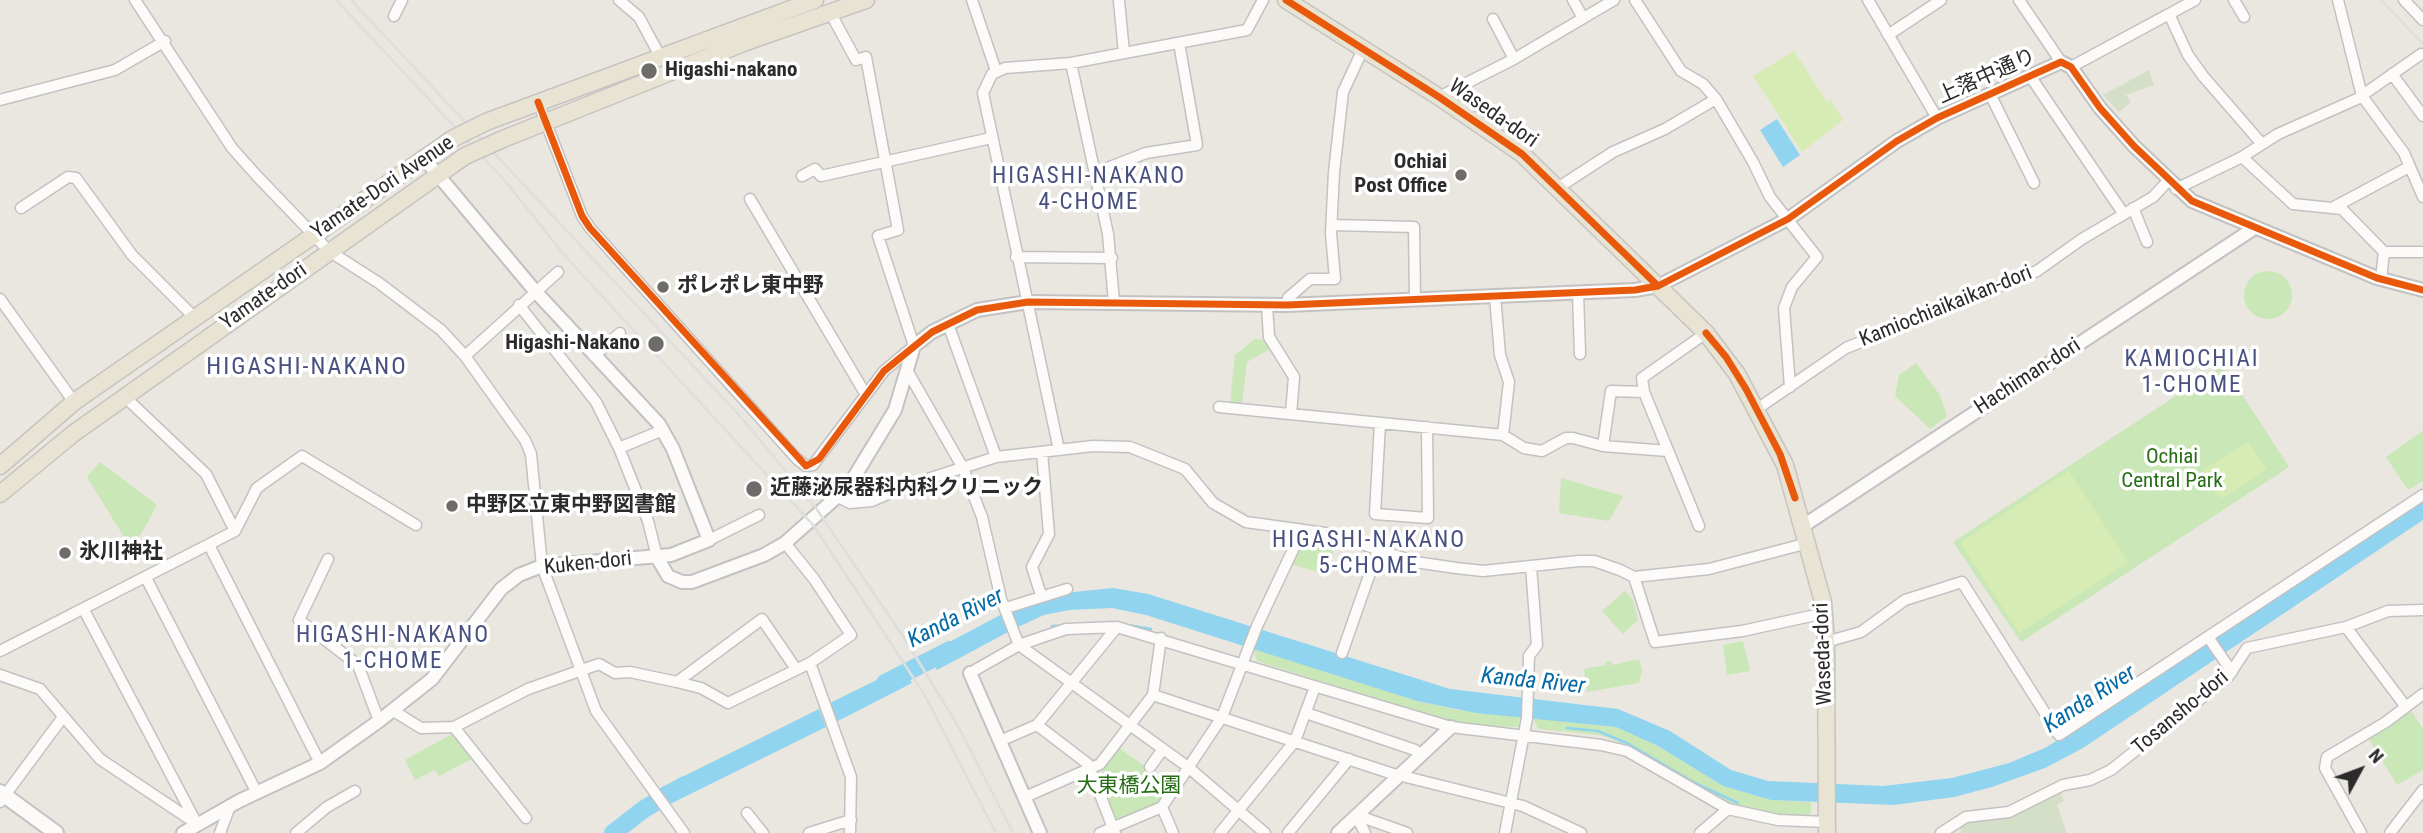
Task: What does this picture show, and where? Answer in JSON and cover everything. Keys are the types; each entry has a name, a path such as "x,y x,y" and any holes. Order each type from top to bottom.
{"main road":[{"name":"Yamate-Dori Avenue","path":"0,466 74,402 194,318 308,230 452,139 486,122 538,102 815,0"},
{"name":"Yamate-Dori Avenue","path":"465,156 746,42 866,0"},
{"name":"Waseda-dori","path":"1286,0 1503,139 1559,187 1706,334 1737,373 1785,465 1825,613 1827,828"},
{"name":"Yamate-dori","path":"0,494 125,397 465,156"},
{"path":"2,797 56,833"}],"street":[{"path":"135,0 165,41 232,148 329,251 422,315 465,356 528,446 542,566 596,711 684,833"},
{"path":"394,16 402,0"},
{"path":"619,0 639,16 661,58"},
{"path":"972,0 996,71 983,93 1059,450"},
{"path":"996,71 1071,63 1247,30 1263,0"},
{"path":"1573,0 1583,18"},
{"path":"1439,97 1514,59 1614,0"},
{"path":"1634,0 1681,71 1703,84 1716,99 1754,162 1770,197 1817,257 1786,297 1784,329 1790,387"},
{"path":"1868,0 1937,118"},
{"path":"1888,35 1941,0"},
{"path":"2019,0 2066,65 2195,0"},
{"path":"2234,0 2244,17"},
{"path":"2338,0 2362,96 2396,141 2423,197"},
{"path":"2404,0 2423,20"},
{"path":"1119,1 1124,53"},
{"path":"831,14 856,60 866,57 898,230 878,236 914,346"},
{"path":"2169,14 2197,67 2262,144"},
{"path":"1493,19 1514,59"},
{"path":"0,100 115,70 165,41"},
{"path":"1097,172 1146,153 1197,145 1179,43"},
{"path":"1287,305 1288,298 1310,279 1335,279 1332,225 1334,172 1343,92 1363,49"},
{"name":"Kamiochiaikaikan-dori","path":"1757,409 1846,348 2037,271 2123,213 2172,185 2242,156 2362,96 2421,54"},
{"path":"1071,63 1097,172 1112,258 1114,302"},
{"name":"上落中通り","path":"1658,286 1788,219 1897,141 1937,118 2030,76 2066,65 2100,108 2172,185 2211,211 2381,279 2423,290"},
{"path":"2392,74 2423,116"},
{"path":"2030,76 2123,213"},
{"path":"1990,94 2034,183"},
{"path":"1559,187 1613,152 1665,129 1716,99"},
{"path":"538,102 582,216 590,228 806,466 813,465 884,372 914,346 948,324 977,310 1028,302 1287,305 1578,293 1658,286"},
{"path":"802,176 815,169 821,176 991,138"},
{"path":"2242,156 2293,204 2342,209 2384,252 2423,252"},
{"path":"423,157 535,291 663,430 709,540"},
{"path":"2334,207 2409,167"},
{"path":"21,208 68,177 76,178 132,255 194,318"},
{"path":"750,199 866,395"},
{"path":"2133,208 2147,242"},
{"path":"1332,225 1415,227 1415,299"},
{"name":"Hachiman-dori","path":"1803,526 2253,229"},
{"path":"2381,279 2384,252"},
{"path":"1016,257 1112,258"},
{"path":"465,356 558,272"},
{"path":"1578,293 1580,354"},
{"path":"1495,296 1500,355 1509,382 1503,435"},
{"path":"0,299 74,402"},
{"path":"519,305 596,402 619,448 648,522 657,557 671,555 709,540 759,515"},
{"path":"1267,305 1269,337 1294,377 1291,414"},
{"path":"948,324 996,457"},
{"path":"594,356 620,333"},
{"path":"1699,526 1644,392 1642,378 1706,334"},
{"name":"Kuken-dori","path":"183,833 230,806 320,763 379,721 443,666 501,589 519,575 542,566 657,557 668,576 682,582 692,582 764,555 785,543 838,497 891,417 908,372 914,346"},
{"path":"908,372 963,468 982,517 1001,599 1019,645 1188,767 1265,833"},
{"path":"1603,446 1611,391 1644,392"},
{"path":"125,397 206,474 236,531"},
{"path":"1219,407 1503,435 1524,448 1542,451 1566,438 1603,446 1668,451"},
{"path":"1380,423 1375,514 1428,518 1427,427"},
{"path":"619,448 663,430"},
{"path":"838,497 850,503 872,501 903,487 996,457 1093,446 1130,447 1185,469 1213,503 1246,522 1332,534 1415,562 1483,571 1594,561 1634,578 1709,569 1808,543"},
{"path":"1041,595 1032,567 1049,534 1042,452"},
{"path":"0,651 236,531 257,488 302,456 416,525"},
{"path":"1826,642 1861,632 1905,600 1962,582 2059,735 2210,639 2423,495"},
{"path":"1100,833 1114,830 1162,807 1222,717 1256,629 1287,565 1299,529"},
{"path":"392,710 421,728 454,727 528,689 580,668 599,664 615,673 630,672 701,688 729,703 810,663 851,635 814,579 785,543"},
{"path":"209,545 320,763"},
{"path":"1342,653 1378,550"},
{"path":"328,559 299,620 358,665 379,721"},
{"path":"1505,833 1527,718 1529,656 1537,645 1531,566"},
{"path":"146,578 257,793"},
{"path":"1634,578 1654,642 1741,631 1825,613"},
{"path":"1007,609 1041,595 1067,589"},
{"path":"84,610 197,824"},
{"name":"Tosansho-dori","path":"1941,833 1966,817 1994,816 2009,812 2063,785 2102,776 2173,724 2232,672 2247,648 2346,627 2388,611 2423,610"},
{"path":"677,682 762,619 796,669"},
{"path":"1000,741 1037,725 1117,627"},
{"path":"1040,833 970,673 1019,645 1066,629 1117,627 1451,727 1601,745 1628,751 1728,809 1827,828"},
{"path":"2346,627 2406,707"},
{"path":"1025,797 1100,764 1153,695 1161,638"},
{"path":"2210,639 2232,672"},
{"path":"810,663 851,777 850,833"},
{"path":"0,675 40,689 100,759 197,824"},
{"path":"1220,833 1295,741 1315,687"},
{"path":"2361,833 2325,762 2332,753 2423,694"},
{"path":"1153,695 1349,760 1523,806 1581,833"},
{"path":"1306,713 1415,750 1420,755"},
{"path":"2,797 63,716"},
{"path":"1037,725 1091,769 1114,830"},
{"path":"454,727 526,818"},
{"path":"1338,833 1451,727"},
{"path":"1150,767 1163,749"},
{"path":"1288,833 1349,760"},
{"path":"296,833 327,807 355,790"},
{"path":"2390,833 2423,790"},
{"path":"222,832 230,806"},
{"path":"1162,807 1173,833"},
{"path":"1699,833 1728,809"},
{"path":"747,813 763,833"},
{"path":"1356,815 1366,833"},
{"path":"1356,815 1407,833"},
{"path":"809,833 851,820"}],"green space":[{"path":"1794,51 1827,102 1831,100 1843,120 1802,152 1753,76"},
{"path":"2149,70 2154,85 2126,95 2131,102 2119,112 2103,95"},
{"path":"2268,271 2285,278 2292,295 2285,312 2268,319 2251,312 2244,295 2251,278"},
{"path":"1255,339 1265,340 1270,349 1247,362 1242,404 1230,403 1235,355"},
{"path":"1916,363 1940,395 1947,416 1930,429 1895,396 1899,375"},
{"name":"Ochiai Central Park","path":"2223,365 2289,467 2021,642 1953,542"},
{"path":"2423,431 2423,481 2408,490 2386,457"},
{"path":"2248,442 2267,469 2221,499 2202,471"},
{"path":"100,462 157,505 132,550 87,477"},
{"path":"2069,471 2129,562 2019,633 1960,543"},
{"path":"1561,478 1623,496 1609,521 1559,513"},
{"path":"1305,535 1337,540 1326,574 1293,565"},
{"path":"1625,591 1633,600 1638,620 1623,634 1602,611"},
{"path":"1743,641 1750,671 1727,675 1723,645"},
{"path":"1253,647 1417,701 1458,710 1520,717 1519,727 1478,726 1441,719 1257,661"},
{"path":"1639,659 1642,670 1639,683 1587,692 1584,669 1606,665 1606,662 1611,661 1612,665"},
{"path":"2411,710 2423,729 2423,770 2397,785 2368,738"},
{"path":"1533,718 1616,727 1658,746 1723,786 1771,800 1811,802 1811,812 1806,817 1775,815 1734,806 1701,790 1628,745 1600,735 1538,729"},
{"path":"452,734 472,759 439,776 435,770 415,780 405,760"},
{"name":"大東橋公園","path":"1118,747 1171,785 1159,803 1121,820 1113,817 1098,778"},
{"path":"2059,790 2064,801 2057,805 2067,833 1961,833 1960,825 1968,820 2007,817"}],"water":[{"path":"1777,119 1800,155 1783,167 1760,130"},
{"path":"2423,500 2423,520 2083,748 2045,768 1992,787 1954,797 1894,805 1771,800 1723,786 1658,746 1616,727 1476,713 1417,701 1146,615 1112,608 1069,610 1044,615 1018,627 1011,609 1043,597 1074,592 1113,588 1148,594 1450,689 1618,709 1670,731 1731,770 1768,781 1883,786 1952,778 2009,763 2045,748 2141,688"},
{"path":"1004,613 1010,631 937,670 927,654"},
{"path":"903,667 912,683 836,722 830,703"},
{"path":"819,709 826,727 670,804 660,788"}],"waterway":[{"path":"1052,626 1118,623"},
{"path":"1128,625 1151,629"},
{"name":"Kanda River","path":"885,683 950,650"},
{"path":"1567,728 1598,731 1629,744 1693,782 1738,803"},
{"name":"Kanda River","path":"613,833 644,809 685,785"}],"railway":[{"path":"336,0 506,182 565,256 814,526 924,694 996,833"},
{"path":"351,0 740,416 816,508 908,644 958,726 1013,833"},
{"path":"2381,0 2423,44"}],"cycle path":[{"path":"1286,0 1439,97 1522,154 1658,286"},
{"path":"538,102 582,216 590,228 806,466 819,459 884,371 932,332 977,310 1028,302 1287,305 1635,290 1658,286 1788,219 1897,141 1937,118 2061,62 2071,67 2100,108 2134,146 2192,201 2377,278 2423,290"},
{"path":"1706,333 1726,357 1746,389 1780,454 1795,498"}],"place":[{"name":"Higashi-nakano","path":"649,71"},
{"name":"Ochiai Post Office","path":"1461,175"},
{"name":"ポレポレ東中野","path":"663,287"},
{"name":"Higashi-Nakano","path":"656,344"},
{"name":"近藤泌尿器科内科クリニック","path":"754,489"},
{"name":"中野区立東中野図書館","path":"452,506"},
{"name":"氷川神社","path":"65,553"}],"district":[{"name":"HIGASHI-NAKANO 4-CHOME","path":"1089,190"},
{"name":"HIGASHI-NAKANO","path":"307,368"},
{"name":"KAMIOCHIAI 1-CHOME","path":"2192,373"},
{"name":"HIGASHI-NAKANO 5-CHOME","path":"1369,554"},
{"name":"HIGASHI-NAKANO 1-CHOME","path":"393,649"}]}
